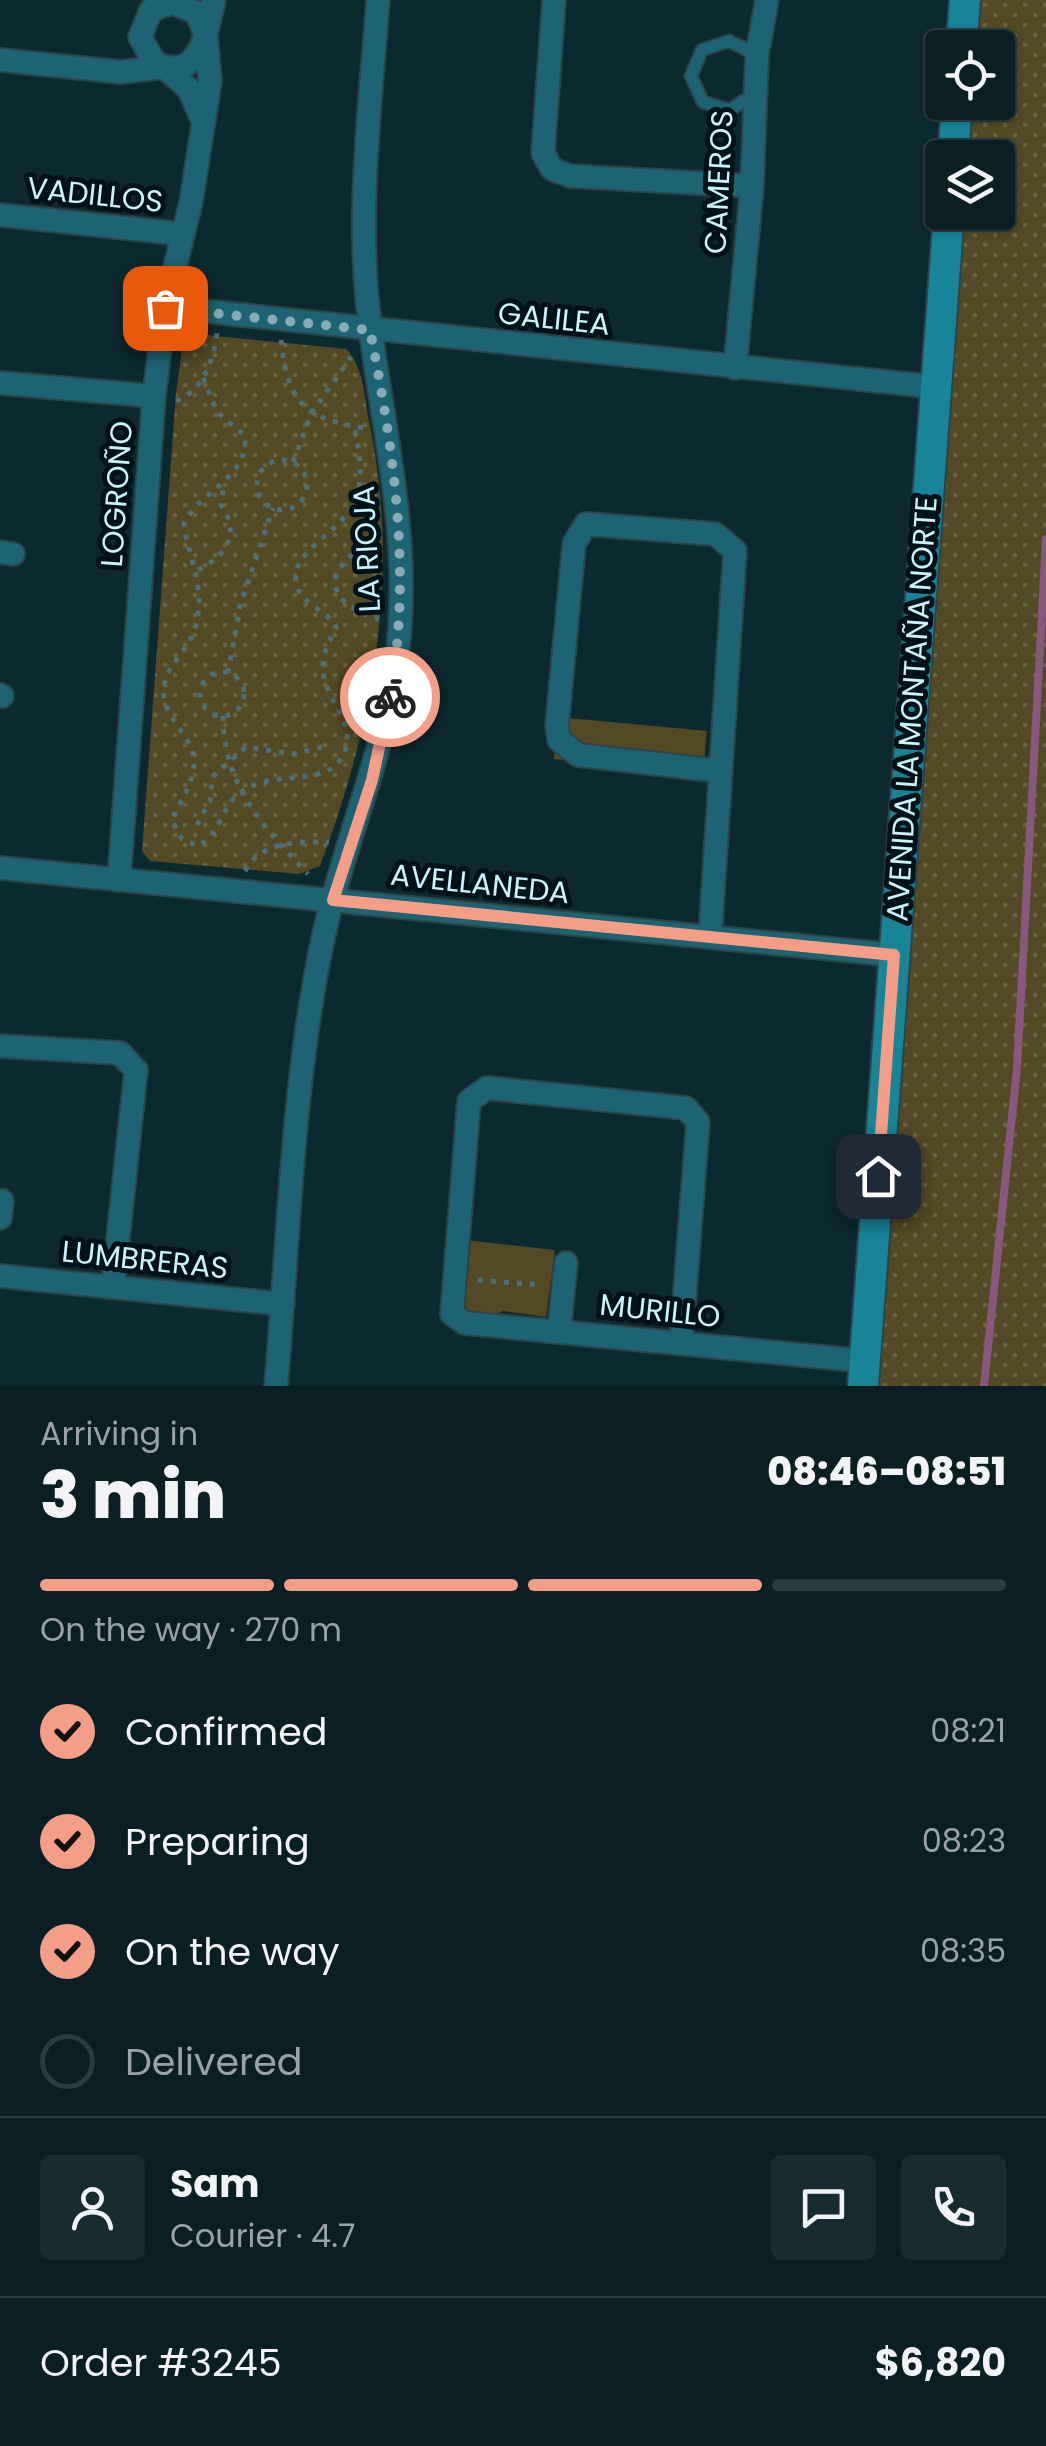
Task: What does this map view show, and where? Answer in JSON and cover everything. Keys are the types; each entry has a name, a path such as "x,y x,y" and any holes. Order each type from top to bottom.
{"street":[{"name":"LOGROÑO","path":"119,880 154,396 165,308 198,167 201,116 210,81 206,35 214,0"},
{"name":"LA RIOJA","path":"276,1386 304,1054 333,900 384,726 400,626 401,556 389,432 370,330 363,232 378,0"},
{"path":"554,0 542,154 552,170 570,176 752,186"},
{"name":"CAMEROS","path":"736,368 752,186 757,56 767,0"},
{"path":"962,30 965,0"},
{"path":"0,60 121,72 164,67 176,68 196,58 206,35 196,12 168,2 145,18 140,37 147,56 164,67 189,89 201,116"},
{"name":"VADILLOS","path":"0,215 183,234"},
{"name":"AVENIDA LA MONTAÑA NORTE","path":"864,1374 948,230"},
{"name":"GALILEA","path":"165,308 936,388"},
{"path":"0,383 154,396"},
{"path":"710,937 735,550 715,534 586,524 574,544 556,726 559,740 578,755 720,772"},
{"name":"AVELLANEDA","path":"0,868 894,955"},
{"path":"0,1046 120,1053 136,1070 113,1286"},
{"path":"456,1279 469,1101 487,1088 686,1108 698,1122 681,1343"},
{"path":"559,1331 566,1263"},
{"name":"LUMBRERAS","path":"0,1276 283,1304"},
{"name":"MURILLO","path":"456,1279 452,1314 464,1323 681,1343 864,1374"}],"lane":[{"path":"754,94 730,110 703,102 691,76 702,50 729,41 757,56"}],"path":[{"path":"154,396 168,404 184,398 203,378 215,356 220,315"},
{"path":"279,322 284,370 294,395 310,414 389,432"},
{"path":"293,462 310,414 370,330"},
{"path":"203,378 217,412 244,436 246,450 224,484 192,508 184,524 198,570 194,631 164,684 165,704 194,758 193,776 172,821 182,839 198,846 210,840 241,792 270,778 324,774 340,762 347,744 346,723 324,677 322,661 336,627 332,618 310,606 296,586 296,567 305,552 323,542 344,520 357,496 360,453 354,426"},
{"path":"272,462 293,462 306,477 306,494 296,507 273,508 260,497 259,476 272,462"},
{"path":"198,570 217,560 230,543 232,520 221,505 224,484"},
{"path":"228,673 240,606 273,508"},
{"path":"400,626 358,613 336,593 337,573 356,552 401,556"},
{"path":"228,673 237,678 244,695 236,712 222,716 205,708 200,693 212,674 228,673"},
{"path":"222,716 227,761 259,823 333,900"},
{"path":"197,825 210,801 212,777 246,747 292,754 322,748"},
{"path":"234,891 249,863 264,850 351,842"},
{"path":"456,1279 563,1288"}],"shaded area":[{"path":"974,0 1046,0 1046,1386 874,1386 958,230 1015,230 1015,140 964,140 966,120 1015,120 1015,30 972,30"},
{"path":"195,334 346,349 360,373 364,392 378,478 382,535 377,647 368,702 339,812 320,866 299,874 150,861 142,851 176,393 183,342"},
{"path":"558,717 707,731 703,773 554,759"},
{"path":"465,1240 555,1250 546,1317 503,1311 490,1317 471,1314 459,1298"}],"waterway":[{"path":"984,1386 1017,1068 1046,539"}],"way so far":[{"path":"165,308 370,330 389,432 401,556 400,626 390,697"}],"route":[{"path":"390,697 372,780 333,900 894,955 878,1176"}]}
